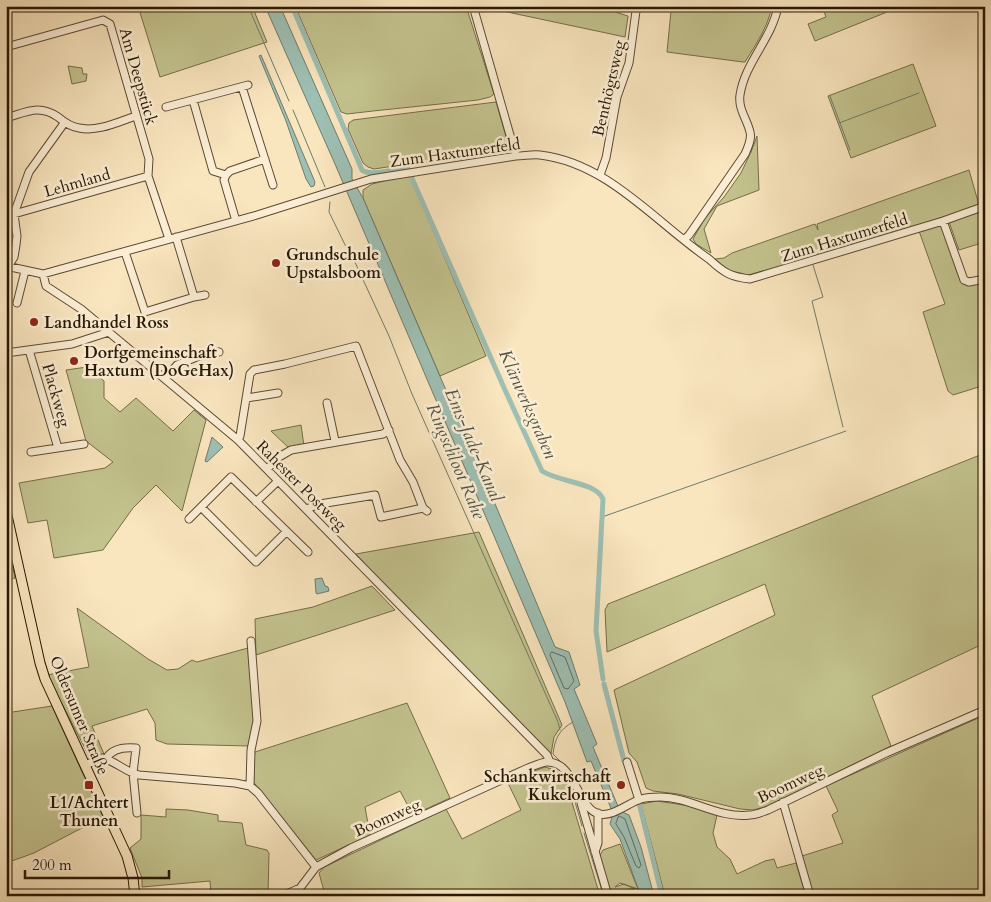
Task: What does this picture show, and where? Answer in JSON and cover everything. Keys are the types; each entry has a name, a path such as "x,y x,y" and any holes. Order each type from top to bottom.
{"main road":[{"name":"Oldersumer Straße","path":"6,511 45,680 127,856 134,878 134,895"}],"street":[{"path":"473,6 516,156"},
{"name":"Benthögtsweg","path":"600,175 604,169 617,97 629,63 636,11 640,6"},
{"path":"684,240 689,236 740,162 749,144 750,132 742,113 739,98 742,84 750,66 769,34 778,6"},
{"name":"Am Deepstück","path":"6,47 103,20 110,24 149,159 148,176 194,297"},
{"path":"166,107 245,86 273,184"},
{"path":"192,100 213,171 226,174"},
{"path":"6,118 38,109 46,110 76,128 88,130 136,116"},
{"path":"42,274 7,266 14,256 16,245 17,236 14,214 29,172 65,122"},
{"name":"Zum Haxtumerfeld","path":"42,274 236,221 386,175 516,156 539,155 566,162 600,175 724,273 750,280 943,221 985,206"},
{"path":"236,221 224,180 226,174 265,159"},
{"name":"Lehmland","path":"14,214 148,176"},
{"path":"943,221 964,280 969,282 985,279"},
{"path":"125,252 145,312 194,297 205,296"},
{"path":"17,303 25,271"},
{"name":"Rahester Postweg","path":"42,274 46,286 81,309 110,332 238,440 547,755 550,762"},
{"path":"6,353 72,344 110,332"},
{"path":"238,440 250,374 254,370 356,346 400,460 413,482 425,510 381,517 375,495 306,508"},
{"name":"Plackweg","path":"29,350 58,448"},
{"path":"165,379 176,365 199,356 219,352"},
{"path":"247,398 278,393"},
{"path":"327,403 335,442"},
{"path":"267,469 291,450 383,434 389,430"},
{"name":"Plackweg","path":"31,452 84,444"},
{"path":"189,519 231,478 308,552"},
{"path":"256,502 278,481"},
{"path":"201,507 256,562 286,532"},
{"path":"250,786 252,750 257,721 251,641"},
{"name":"Boomweg","path":"598,814 610,813 649,797 665,797 689,802 718,812 750,815 768,810 886,753 985,710"},
{"path":"106,759 124,747 136,748 133,773 137,813"},
{"path":"85,766 98,759 106,759 133,773 153,777 236,782 250,786 258,793 316,867"},
{"path":"550,762 563,769 572,779 582,798 592,811 598,814 598,843 595,853"},
{"name":"Boomweg","path":"282,896 300,888 316,867 351,848 528,768 550,762"},
{"path":"627,762 639,800"},
{"path":"582,798 581,803 608,896"},
{"path":"783,802 810,896"}],"green space":[{"path":"138,6 252,6 267,42 160,77"},
{"path":"295,6 466,6 494,94 478,100 347,114 341,112"},
{"path":"479,6 596,6 628,16 625,37"},
{"path":"772,6 765,28 745,62 667,52 671,11 643,7"},
{"path":"822,6 902,6 815,41 808,24 826,17"},
{"path":"913,64 936,126 851,158 828,96"},
{"path":"68,66 82,68 83,74 87,74 86,81 72,84"},
{"path":"496,102 510,150 454,160 374,169 363,163 348,129 349,123 353,120"},
{"path":"757,136 759,190 717,206 704,229 711,253 696,244 693,239 705,218 724,197 741,173"},
{"path":"969,170 979,205 972,208 827,254 748,275 728,270 715,259 724,258 732,253 815,224 818,230 817,224"},
{"path":"408,175 411,178 486,356 440,376 363,198 363,190 372,184"},
{"path":"980,211 985,226 985,242 959,250 949,222"},
{"path":"12,221 14,249 7,263 6,227"},
{"path":"942,224 957,272 962,281 985,282 985,385 953,395 948,391 923,312 945,304 919,231"},
{"path":"87,367 104,381 104,398 120,412 136,398 173,431 194,410 206,420 182,511 156,485 133,508 103,550 54,558 47,520 28,523 19,483 105,468 113,462 86,441 66,370"},
{"path":"301,425 304,446 290,449 271,431"},
{"path":"985,453 985,643 872,696 891,746 765,807 753,810 740,809 646,788 637,762 629,753 614,690 775,615 765,584 607,652 605,610 608,604"},
{"path":"479,532 562,725 554,737 551,754 382,583 356,554"},
{"path":"6,553 10,553 15,578 6,580"},
{"path":"372,586 395,610 256,655 255,619 313,607"},
{"path":"77,608 148,659 167,670 178,669 192,660 197,662 248,648 256,718 249,746 167,744 156,740 155,723 147,709 92,726 104,754 91,760 47,675 89,667"},
{"path":"407,703 450,798 413,815 400,791 365,807 370,835 316,860 251,779 255,752"},
{"path":"52,706 103,817 34,853 9,862 10,896 6,896 6,713"},
{"path":"985,715 985,888 964,896 813,896 802,856 843,843 832,815 838,811 826,786"},
{"path":"545,767 555,770 565,779 600,896 322,896 324,891 319,873 324,867 446,809 462,839 521,810 507,781"},
{"path":"657,801 690,806 717,815 713,833 717,847 730,859 737,874 765,861 774,859 777,868 796,863 806,896 665,896 641,804"},
{"path":"166,809 188,810 218,815 218,821 242,823 246,845 267,850 269,853 268,896 211,896 210,881 142,887 142,878 130,848 141,839 141,815 166,817"},
{"path":"620,844 638,889 627,885 635,889 629,889 617,896 615,893 616,896 613,896 602,868 600,855 603,850"}],"water":[{"path":"265,6 280,6 352,169 352,179 363,198 555,647 569,652 580,685 574,689 597,744 593,747 620,811 629,815 641,847 654,896 641,896 620,839 610,824 613,813 591,761 587,762 565,702 335,164"},
{"path":"261,55 315,182 314,186 311,187 306,179 286,121 259,56"},
{"path":"212,437 223,447 207,462 205,461"},
{"path":"322,578 329,591 317,594 315,579"}],"waterway":[{"path":"248,6 289,101"},
{"name":"Klärwerksgraben","path":"292,6 362,170 377,173 407,167 408,169"},
{"path":"839,123 919,93"},
{"path":"830,96 850,150"},
{"path":"293,110 325,187"},
{"name":"Klärwerksgraben","path":"411,176 542,471 557,478 593,489 603,499 596,631 603,679"},
{"name":"Ringschloot Rahe","path":"330,202 329,212 354,260 389,336 412,394 560,730"},
{"path":"813,265 823,297 812,301 843,427"},
{"path":"602,517 846,431"},
{"name":"Klärwerksgraben","path":"604,684 624,761"},
{"path":"562,763 553,754 555,743 561,731 573,722"},
{"path":"569,781 582,826"},
{"name":"Klärwerksgraben","path":"639,803 662,896"},
{"path":"584,833 605,896"},
{"path":"621,896 628,892 640,894"}],"place":[{"name":"Grundschule Upstalsboom","path":"276,263"},
{"name":"Landhandel Ross","path":"34,322"},
{"name":"Dorfgemeinschaft Haxtum (DoGeHax)","path":"74,361"},
{"name":"L1/Achtert Thunen","path":"89,785"},
{"name":"Schankwirtschaft Kukelorum","path":"621,785"}],"water label":[{"name":"Ems-Jade-Kanal","path":"474,445"}]}
